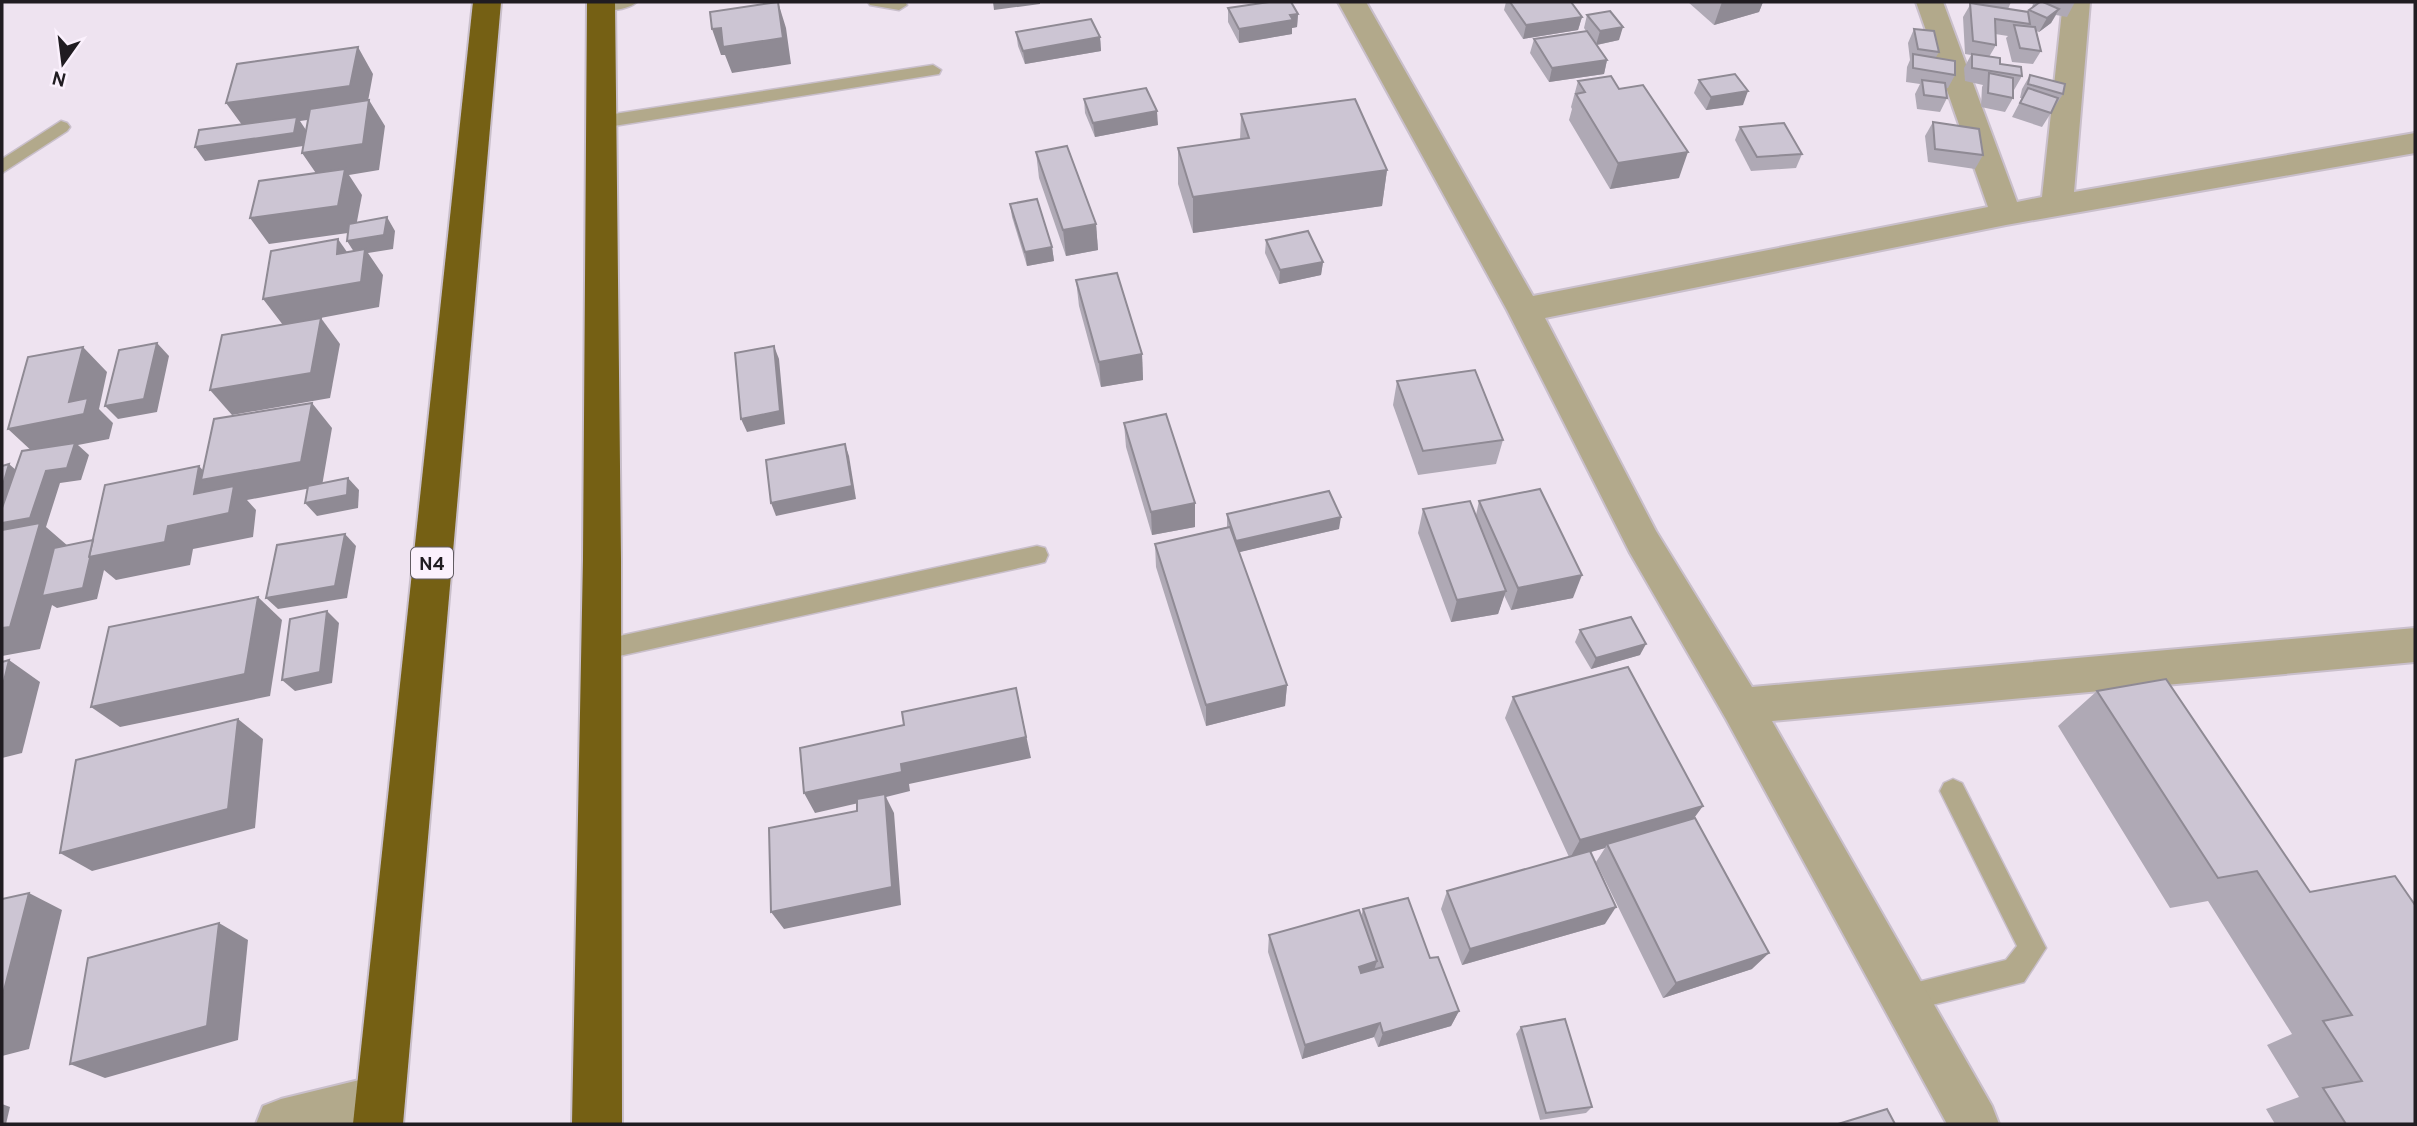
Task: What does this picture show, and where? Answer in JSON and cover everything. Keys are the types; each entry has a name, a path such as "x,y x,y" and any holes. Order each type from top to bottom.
{"highway":[{"name":"N4","path":"379,1112 487,2"},
{"path":"597,1124 601,650 601,122 610,3"}],"street":[{"path":"1352,2 1524,310 1643,542 1741,706 1974,1124"},
{"path":"1929,2 2006,214"},
{"path":"2057,204 2076,2"},
{"path":"1524,310 2057,204 2415,144"},
{"path":"1741,706 2415,645"},
{"path":"281,1124 379,1112"}],"lane":[{"path":"876,2 899,5"},
{"path":"601,122 933,70"},
{"path":"2,167 61,127"},
{"path":"601,650 1037,555"},
{"path":"1904,998 2014,972 2032,948 1953,791"}],"building":[{"path":"778,2 783,38 723,47 721,28 712,29 710,12"},
{"path":"1291,2 1298,14 1290,15 1293,20 1239,29 1228,8"},
{"path":"1510,2 1571,2 1582,17 1526,25"},
{"path":"2040,2 2059,9 2047,18 2029,10"},
{"path":"1970,3 2028,12 2030,24 1995,19 1996,45 1973,41"},
{"path":"1610,11 1623,27 1600,31 1587,15"},
{"path":"1091,19 1100,37 1023,51 1016,32"},
{"path":"2014,25 2035,27 2041,51 2020,48"},
{"path":"1914,29 1934,31 1939,52 1918,49"},
{"path":"1587,31 1607,60 1552,68 1534,39"},
{"path":"358,47 350,86 226,103 237,64"},
{"path":"1913,54 1955,61 1955,75 1913,68"},
{"path":"1972,54 2000,58 2000,64 2021,67 2022,76 1972,68"},
{"path":"1989,73 2013,78 2013,98 1988,93"},
{"path":"1735,74 1748,91 1711,97 1699,80"},
{"path":"2030,75 2065,84 2063,94 2028,84"},
{"path":"1611,76 1619,89 1643,85 1688,152 1618,163 1576,94 1585,92 1578,81"},
{"path":"1922,80 1945,83 1947,98 1924,95"},
{"path":"1146,88 1157,111 1093,123 1084,99"},
{"path":"2028,88 2058,98 2051,113 2020,103"},
{"path":"1355,99 1387,170 1193,197 1178,148 1249,138 1241,114"},
{"path":"369,100 363,144 302,153 310,109"},
{"path":"297,117 294,133 195,147 199,130"},
{"path":"1933,122 1979,129 1983,155 1935,149"},
{"path":"1784,123 1802,154 1757,157 1740,127"},
{"path":"1067,146 1096,224 1063,230 1036,152"},
{"path":"345,169 338,206 250,218 259,181"},
{"path":"1037,199 1052,247 1025,252 1010,204"},
{"path":"387,217 384,235 347,241 349,224"},
{"path":"1308,231 1323,262 1280,270 1266,240"},
{"path":"338,239 337,254 365,249 361,282 263,299 271,251"},
{"path":"1117,273 1142,354 1099,362 1076,280"},
{"path":"321,318 311,373 210,390 222,335"},
{"path":"157,343 144,399 105,406 119,350"},
{"path":"774,346 780,411 741,419 735,353"},
{"path":"83,347 69,402 88,398 84,414 8,429 28,357"},
{"path":"1475,370 1503,440 1423,451 1397,381"},
{"path":"312,403 301,462 201,480 214,419"},
{"path":"1166,414 1195,503 1151,512 1124,423"},
{"path":"75,443 67,468 46,471 30,518 2,523 2,508 22,451"},
{"path":"845,444 852,486 771,503 766,460"},
{"path":"9,464 2,488 2,466"},
{"path":"199,466 194,494 234,486 229,513 168,526 165,542 89,557 105,485"},
{"path":"348,478 347,495 305,503 308,486"},
{"path":"1540,489 1582,575 1518,588 1479,501"},
{"path":"1329,491 1341,517 1236,541 1227,514"},
{"path":"1470,501 1506,591 1457,600 1423,509"},
{"path":"40,523 10,627 2,628 2,530"},
{"path":"1230,527 1287,685 1206,705 1155,544"},
{"path":"345,534 335,586 266,598 277,545"},
{"path":"93,540 83,588 42,596 54,548"},
{"path":"258,597 245,674 91,707 109,627"},
{"path":"327,611 320,672 282,680 290,619"},
{"path":"1631,617 1646,644 1596,658 1580,630"},
{"path":"9,660 2,689 2,662"},
{"path":"1628,667 1703,806 1580,840 1513,697"},
{"path":"2166,679 2310,892 2395,876 2415,905 2415,1124 2346,1124 2323,1088 2362,1081 2323,1021 2352,1015 2257,871 2218,878 2097,691"},
{"path":"1016,688 1026,737 901,764 902,772 804,793 800,748 904,725 902,712"},
{"path":"238,719 228,809 60,853 76,760"},
{"path":"885,794 892,887 771,912 769,828 857,811 857,799"},
{"path":"1695,818 1769,953 1676,983 1607,844"},
{"path":"1590,851 1616,907 1470,949 1447,891"},
{"path":"29,893 2,998 2,899"},
{"path":"1408,898 1430,958 1438,957 1459,1011 1383,1033 1380,1023 1305,1045 1269,935 1359,910 1377,961 1359,967 1361,973 1383,967 1363,909"},
{"path":"219,923 207,1026 70,1064 88,958"},
{"path":"1565,1019 1592,1107 1546,1113 1521,1027"},
{"path":"1887,1109 1895,1124 1838,1124"}]}
